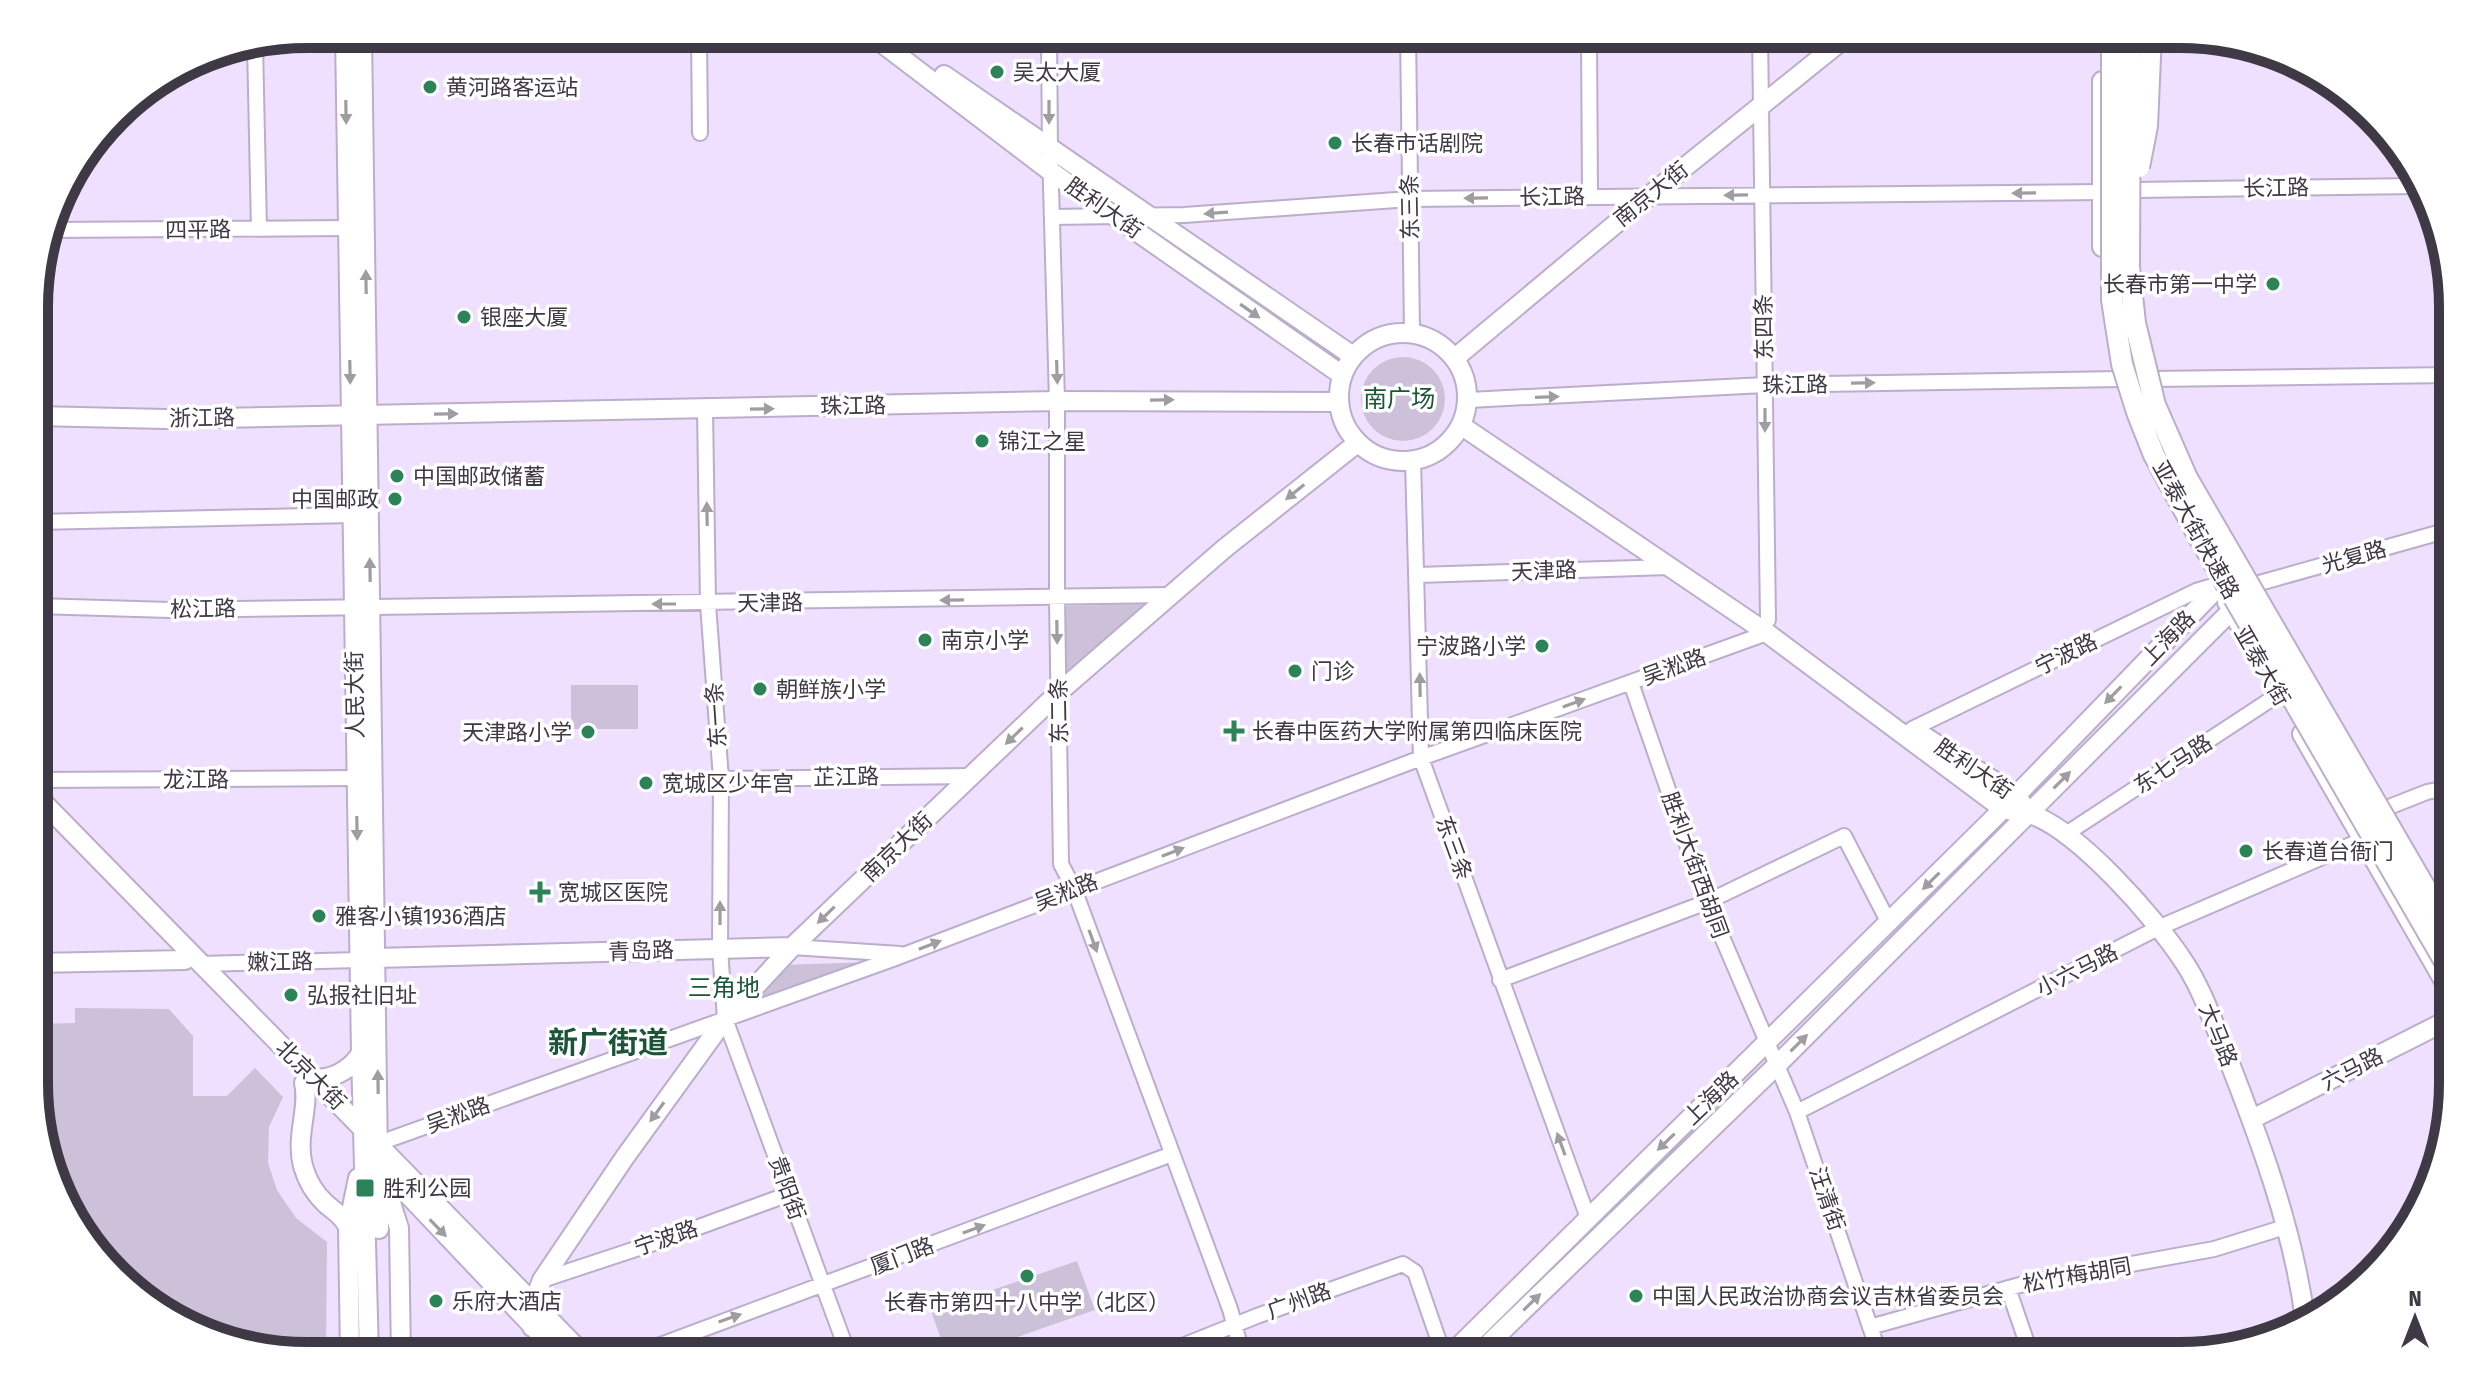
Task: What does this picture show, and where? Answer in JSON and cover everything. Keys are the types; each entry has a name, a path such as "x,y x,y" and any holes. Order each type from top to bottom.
{"highway":[{"name":"亚泰大街快速路","path":"2112,48 2111,289 2122,364 2137,412 2154,455 2193,527 2438,950"},
{"name":"亚泰大街快速路","path":"2130,48 2129,267 2135,323 2155,405 2187,478 2438,910"},
{"path":"2129,223 2147,126 2150,48"}],"main road":[{"name":"南京大街","path":"1455,358 1832,48"},
{"name":"亚泰大街","path":"2102,48 2104,295 2107,327 2135,424 2156,469 2221,584 2231,613 2438,971"},
{"name":"亚泰大街","path":"2137,48 2136,299 2159,405 2184,465 2438,893"},
{"name":"人民大街","path":"353,49 348,228 359,416 352,515 362,605 357,778 368,959 361,1053 364,1128"},
{"name":"人民大街","path":"353,49 372,1146 369,1342"},
{"name":"胜利大街","path":"889,49 1050,171 1342,375"},
{"name":"胜利大街","path":"907,49 1353,356"},
{"path":"1412,332 1439,343 1455,358 1468,384 1466,415 1432,458 1377,459 1356,444 1344,426 1338,402 1342,375 1353,356 1380,337 1412,332"},
{"name":"珠江路","path":"359,416 1057,401 1338,402"},
{"name":"胜利大街","path":"1466,415 1669,567 1767,626 2003,809 2029,814"},
{"name":"胜利大街","path":"1466,415 1912,729 2016,795 2029,814"},
{"name":"浙江路","path":"48,416 165,419 359,416"},
{"name":"南京大街","path":"532,1327 533,1304 542,1280 625,1157 725,1019 792,947 1058,693 1170,595 1356,444"},
{"path":"2221,584 2256,584"},
{"name":"上海路","path":"1462,1341 1889,923 2221,584"},
{"name":"上海路","path":"1491,1341 1776,1066 2231,613 2256,584"},
{"name":"北京大街","path":"48,808 193,962"},
{"name":"大马路","path":"2029,814 2066,834 2139,902 2185,963 2202,996 2252,1119 2285,1227 2304,1310"},
{"name":"北京大街","path":"48,819 571,1342"},
{"name":"青岛路","path":"368,959 792,947"},
{"name":"嫩江路","path":"48,963 193,962"},
{"name":"六马路","path":"2252,1119 2438,1025"},
{"path":"348,1227 343,1217 319,1197 303,1167 300,1145 309,1080 326,1078 346,1069 361,1053"},
{"name":"北京大街","path":"309,1080 364,1128 372,1146"},
{"name":"人民大街","path":"372,1146 379,1164 381,1342"},
{"path":"350,1342 348,1227 372,1146"},
{"path":"379,1164 547,1342"},
{"path":"379,1164 399,1228 401,1342"}],"street":[{"name":"东三条","path":"1408,48 1412,332"},
{"path":"1589,48 1590,196"},
{"name":"东四条","path":"1760,48 1767,626"},
{"path":"699,49 700,133"},
{"name":"东二条","path":"1049,49 1057,401 1061,864 1074,889 1230,1309 1238,1342"},
{"path":"255,53 259,229"},
{"name":"长江路","path":"2135,190 2408,186"},
{"name":"长江路","path":"1052,217 1149,216 1410,199 2102,192"},
{"name":"四平路","path":"60,230 348,228"},
{"path":"2151,379 2438,375"},
{"name":"珠江路","path":"1466,415 1765,385 2121,379"},
{"name":"东一条","path":"705,410 708,604 721,779 720,949 725,1019"},
{"name":"东三条","path":"1413,460 1421,758 1588,1218"},
{"path":"48,522 352,515"},
{"name":"光复路","path":"2256,584 2438,533"},
{"name":"天津路","path":"1418,575 1669,567"},
{"name":"宁波路","path":"1912,729 2196,591 2221,584"},
{"name":"天津路","path":"362,605 708,604 1170,595"},
{"name":"松江路","path":"48,606 170,610 362,605"},
{"name":"吴淞路","path":"372,1146 905,955 1421,758 1631,683 1767,626"},
{"name":"胜利大街西胡同","path":"1631,683 1707,902 1766,1045"},
{"name":"东七马路","path":"2066,834 2279,694"},
{"name":"芷江路","path":"721,779 971,776"},
{"name":"龙江路","path":"48,780 357,778"},
{"path":"2389,807 2438,790"},
{"path":"1500,980 1707,902 1844,836 1889,923"},
{"name":"小六马路","path":"1797,1112 2158,928 2362,840"},
{"name":"青岛路","path":"792,947 905,955"},
{"name":"嫩江路","path":"193,962 368,959"},
{"name":"贵阳街","path":"725,1019 843,1342"},
{"name":"汪清街","path":"1766,1045 1797,1112 1875,1341"},
{"name":"厦门路","path":"666,1342 1172,1154"},
{"name":"宁波路","path":"542,1280 789,1194"},
{"name":"松竹梅胡同","path":"1870,1327 2008,1288 2214,1249 2285,1227"},
{"name":"广州路","path":"1195,1342 1397,1266 1409,1266 1415,1272 1441,1341"},
{"path":"2008,1288 2026,1341"}],"shaded area":[{"path":"1403,357 1419,360 1433,369 1442,383 1445,399 1442,415 1433,429 1419,438 1403,441 1387,438 1373,429 1364,415 1361,399 1364,383 1373,369 1387,360"},
{"path":"1147,604 1066,676 1065,606"},
{"path":"571,685 638,685 638,729 571,729"},
{"path":"871,962 731,1016 782,965"},
{"path":"75,1008 169,1009 193,1036 193,1096 227,1096 255,1068 283,1097 269,1127 268,1163 277,1190 296,1218 327,1242 326,1342 273,1340 208,1322 163,1298 136,1278 112,1254 83,1213 68,1182 50,1117 48,1024 75,1023"},
{"path":"1077,1261 1095,1310 1004,1342 942,1342 931,1311"}],"place":[{"name":"吴太大厦","path":"997,72"},
{"name":"黄河路客运站","path":"430,87"},
{"name":"长春市话剧院","path":"1335,143"},
{"name":"长春市第一中学","path":"2273,284"},
{"name":"银座大厦","path":"464,317"},
{"name":"锦江之星","path":"982,441"},
{"name":"中国邮政储蓄","path":"397,476"},
{"name":"中国邮政","path":"395,499"},
{"name":"南京小学","path":"925,640"},
{"name":"宁波路小学","path":"1542,646"},
{"name":"门诊","path":"1295,671"},
{"name":"朝鲜族小学","path":"760,689"},
{"name":"长春中医药大学附属第四临床医院","path":"1234,731"},
{"name":"天津路小学","path":"588,732"},
{"name":"宽城区少年宫","path":"646,783"},
{"name":"长春道台衙门","path":"2246,851"},
{"name":"宽城区医院","path":"540,892"},
{"name":"雅客小镇1936酒店","path":"319,916"},
{"name":"弘报社旧址","path":"291,995"},
{"name":"胜利公园","path":"365,1188"},
{"name":"长春市第四十八中学（北区）","path":"1027,1276"},
{"name":"中国人民政治协商会议吉林省委员会","path":"1636,1296"},
{"name":"乐府大酒店","path":"436,1301"}],"district":[{"name":"南广场","path":"1399,399"},
{"name":"三角地","path":"724,988"},
{"name":"新广街道","path":"608,1043"}]}
